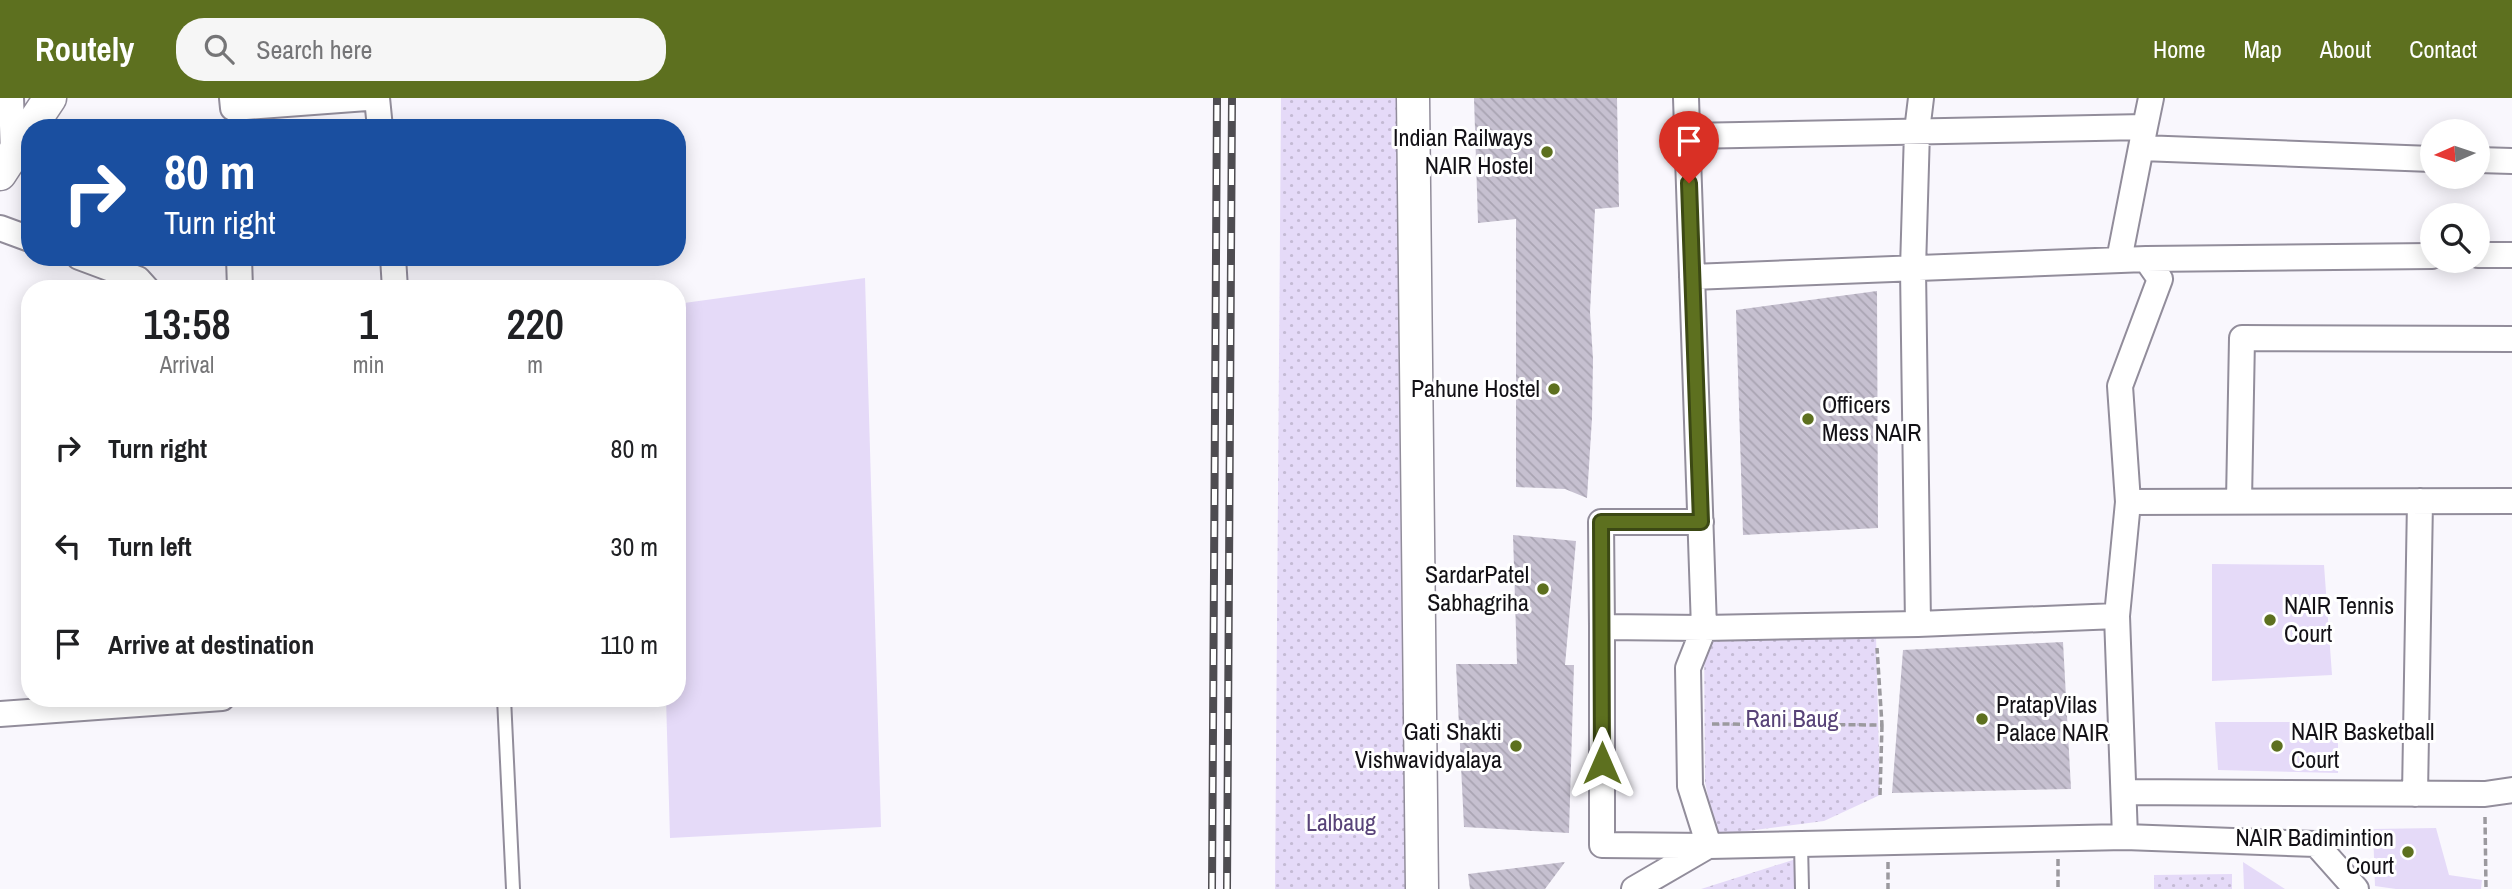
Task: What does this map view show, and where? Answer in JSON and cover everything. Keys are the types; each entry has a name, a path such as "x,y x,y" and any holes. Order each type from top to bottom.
{"street":[{"path":"11,98 18,146"},
{"path":"36,119 50,98"},
{"path":"233,111 366,98"},
{"path":"377,98 379,119"},
{"path":"1413,98 1422,889"},
{"path":"1686,98 1704,628 1688,668 1690,786 1709,846"},
{"path":"1918,624 1913,269 1917,131 1921,98"},
{"path":"2119,260 2151,98"},
{"path":"1687,136 1917,131 2143,138 2420,158"},
{"path":"2490,161 2512,162"},
{"path":"0,228 21,236"},
{"path":"2490,255 2512,255"},
{"path":"1692,277 2146,259 2420,256"},
{"path":"2125,837 2117,616 2128,502 2120,386 2161,279 2146,259"},
{"path":"103,266 139,280"},
{"path":"2239,501 2242,338 2512,339"},
{"path":"2415,794 2420,501"},
{"path":"2128,502 2512,502"},
{"path":"1701,522 1601,522 1602,845 1709,846 2125,837 2316,844 2356,889"},
{"path":"1602,626 1704,628 1876,625 2117,616"},
{"path":"0,714 97,707"},
{"path":"2124,792 2485,794 2512,790"},
{"path":"1413,889 1413,857 1421,823"},
{"path":"1634,889 1709,846"}],"lane":[{"path":"504,707 513,889"},
{"path":"1801,844 1802,889"}],"path":[{"path":"1876,625 1882,725 1880,795"},
{"path":"1689,723 1882,725"},
{"path":"2485,794 2486,889"},
{"path":"1888,853 1888,889"},
{"path":"2058,856 2058,889"}],"green space":[{"name":"Lalbaug","path":"1281,98 1400,98 1406,889 1275,889"},
{"path":"865,278 881,827 670,838 666,707 686,707 686,303"},
{"name":"NAIR Tennis Court","path":"2212,564 2324,565 2332,675 2212,681"},
{"name":"Rani Baug","path":"1704,628 1876,635 1880,795 1824,821 1716,835 1705,782"},
{"name":"NAIR Basketball Court","path":"2215,722 2338,722 2338,773 2218,770"},
{"name":"NAIR Badimintion Court","path":"2436,828 2449,875 2482,880 2481,889 2396,889 2375,886 2373,829"},
{"path":"1796,859 1796,889 1701,889"},
{"path":"2243,862 2285,889 2244,889"},
{"path":"2232,874 2232,889 2154,889 2154,875"}],"building":[{"path":"1474,98 1617,98 1619,207 1595,209 1590,312 1593,359 1592,418 1587,498 1565,489 1516,487 1516,219 1478,223"},
{"name":"Officers Mess NAIR","path":"1877,291 1878,528 1743,535 1736,310"},
{"name":"Gati Shakti Vishwavidyalaya","path":"1513,535 1576,541 1565,665 1574,665 1569,833 1464,827 1456,664 1517,664"},
{"name":"PratapVilas Palace NAIR","path":"2063,642 2071,789 1892,793 1903,650"},
{"path":"1565,862 1545,889 1470,889 1468,874"}],"railway":[{"path":"1212,889 1217,98"},
{"path":"1227,889 1232,98"}],"place":[{"name":"Indian Railways NAIR Hostel","path":"1547,152"},
{"name":"Pahune Hostel","path":"1554,389"},
{"name":"Officers Mess NAIR","path":"1808,419"},
{"name":"SardarPatel Sabhagriha","path":"1543,589"},
{"name":"NAIR Tennis Court","path":"2270,620"},
{"name":"PratapVilas Palace NAIR","path":"1982,719"},
{"name":"Gati Shakti Vishwavidyalaya","path":"1516,746"},
{"name":"NAIR Basketball Court","path":"2277,746"},
{"name":"NAIR Badimintion Court","path":"2408,852"}],"route":[{"path":"1602,763 1601,522 1701,522 1689,183"}]}
